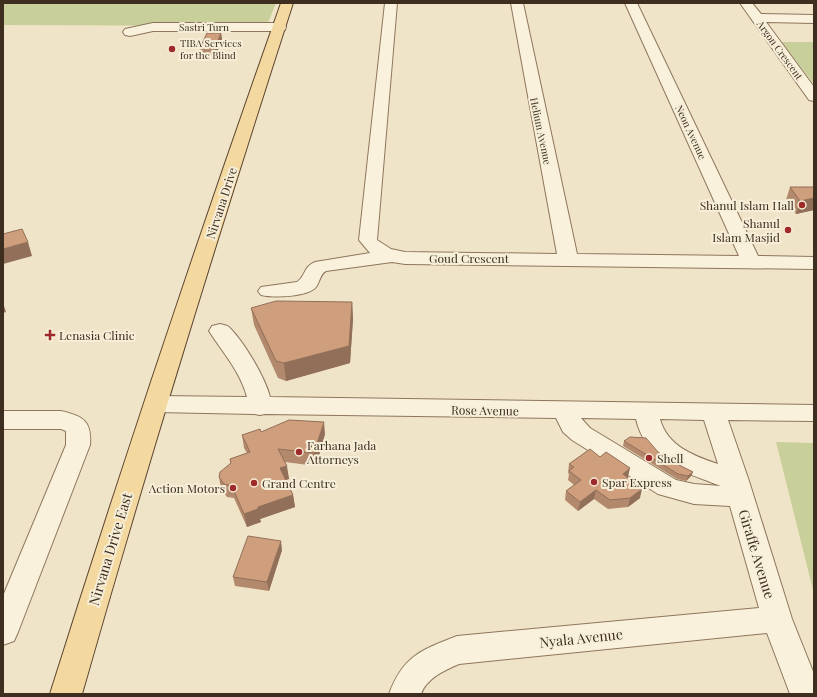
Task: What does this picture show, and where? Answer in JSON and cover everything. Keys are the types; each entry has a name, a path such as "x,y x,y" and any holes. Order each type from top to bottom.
{"main road":[{"name":"Nirvana Drive","path":"156,404 221,198 287,3"},
{"name":"Nirvana Drive East","path":"66,694 120,514 156,404"}],"street":[{"name":"Goud Crescent","path":"391,3 368,240 372,248 381,253 405,258 814,263"},
{"name":"Helium Avenue","path":"517,3 568,259"},
{"name":"Neon Avenue","path":"631,3 751,262"},
{"name":"Argon Crescent","path":"746,3 814,97"},
{"path":"757,18 814,19"},
{"name":"Sastri Turn","path":"130,32 152,27 280,27"},
{"path":"268,291 302,288 308,284 315,269 322,266 392,256"},
{"path":"220,331 253,378 260,407"},
{"name":"Rose Avenue","path":"156,404 260,407 814,413"},
{"path":"565,410 572,426 581,434 667,487 692,495 738,488"},
{"path":"646,411 654,437 661,445 687,463 738,488"},
{"name":"Giraffe Avenue","path":"713,412 738,488 777,619 806,694"},
{"path":"3,420 61,420 70,422 77,427 79,435 78,445 3,632"},
{"name":"Nyala Avenue","path":"405,694 416,673 433,659 456,650 777,619"}],"green space":[{"path":"3,3 276,3 268,23 257,26 3,25"},
{"path":"781,42 814,42 814,84"},
{"path":"776,442 814,443 814,594"}],"building":[{"path":"207,33 221,33 215,48 200,48"},
{"path":"790,187 814,187 814,198 800,201"},
{"path":"22,229 28,242 3,249 3,234"},
{"path":"276,301 352,302 349,346 284,363 276,361 251,308"},
{"path":"289,420 324,422 314,453 278,449 287,466 280,468 293,495 258,507 258,509 244,514 232,486 224,484 219,477 220,472 231,463 230,459 250,452 242,435 260,429 261,432"},
{"path":"630,437 646,438 658,452 669,460 693,472 688,476 678,474 624,441"},
{"name":"Spar Express","path":"590,449 600,457 606,452 630,468 623,474 642,489 630,498 610,500 596,490 580,502 566,491 581,480 569,471 574,467 569,464"},
{"path":"248,536 281,541 267,582 233,577"}],"place":[{"name":"TIBA Services for the Blind","path":"172,49"},
{"name":"Shanul Islam Hall","path":"802,205"},
{"name":"Shanul Islam Masjid","path":"788,230"},
{"name":"Lenasia Clinic","path":"50,335"},
{"name":"Farhana Jada Attorneys","path":"299,452"},
{"name":"Shell","path":"649,458"},
{"name":"Spar Express","path":"594,482"},
{"name":"Grand Centre","path":"254,483"},
{"name":"Action Motors","path":"233,488"}]}
